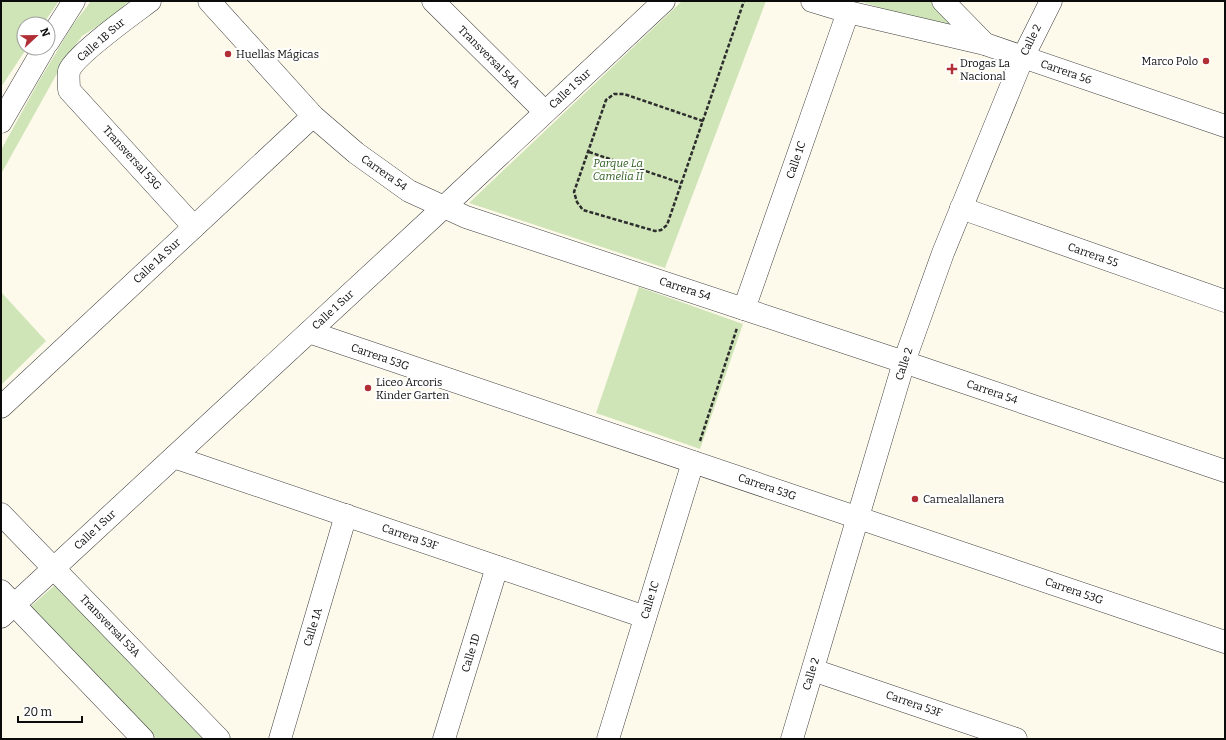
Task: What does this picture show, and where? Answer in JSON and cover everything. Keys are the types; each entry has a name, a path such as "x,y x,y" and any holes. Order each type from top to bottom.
{"street":[{"path":"56,29 74,1"},
{"name":"Calle 1B Sur","path":"69,90 70,71 78,59 118,25 150,1"},
{"name":"Carrera 54","path":"209,1 313,116 356,153 409,191 466,217 904,362 1225,471"},
{"name":"Transversal 54A","path":"433,1 545,112"},
{"name":"Calle 1 Sur","path":"5,604 54,568 664,1"},
{"name":"Carrera 56","path":"812,1 848,12 985,44 1225,126"},
{"path":"943,1 985,44"},
{"name":"Calle 2","path":"792,739 904,362 943,253 961,208 1023,57 1051,1"},
{"name":"Calle 1C","path":"744,309 848,12"},
{"path":"1,122 39,56"},
{"name":"Transversal 53G","path":"69,90 194,227"},
{"name":"Calle 1A Sur","path":"1,407 313,116"},
{"name":"Carrera 55","path":"961,208 1225,301"},
{"name":"Carrera 53G","path":"309,332 1225,642"},
{"name":"Carrera 53F","path":"174,457 646,617"},
{"name":"Calle 1C","path":"608,739 693,462"},
{"name":"Transversal 53A","path":"1,514 219,739"},
{"name":"Calle 1A","path":"280,739 346,515"},
{"name":"Calle 1D","path":"444,739 498,567"},
{"path":"5,604 143,739"},
{"name":"Carrera 53F","path":"812,670 1016,739"}],"path":[{"path":"702,121 624,94 614,94 606,100 574,192 577,202 583,210 655,232 661,230 667,224 744,1"},
{"path":"589,152 681,183"},
{"path":"693,462 744,309"}],"green space":[{"path":"1,1 59,1 49,16 16,16 16,56 22,56 1,87"},
{"path":"91,1 129,1 112,17 82,36 64,61 1,174 1,150 39,81 54,56 56,56 56,53 72,26"},
{"name":"Parque La Camelia II","path":"682,1 766,1 665,268 469,203"},
{"path":"859,1 933,1 968,35"},
{"path":"639,287 743,324 700,449 596,413"},
{"path":"1,292 46,341 1,385"},
{"path":"56,584 206,739 157,739 29,608"}],"place":[{"name":"Huellas Mágicas","path":"228,54"},
{"name":"Marco Polo","path":"1206,61"},
{"name":"Drogas La Nacional","path":"952,69"},
{"name":"Liceo Arcoris Kinder Garten","path":"368,388"},
{"name":"Carnealallanera","path":"915,499"}]}
